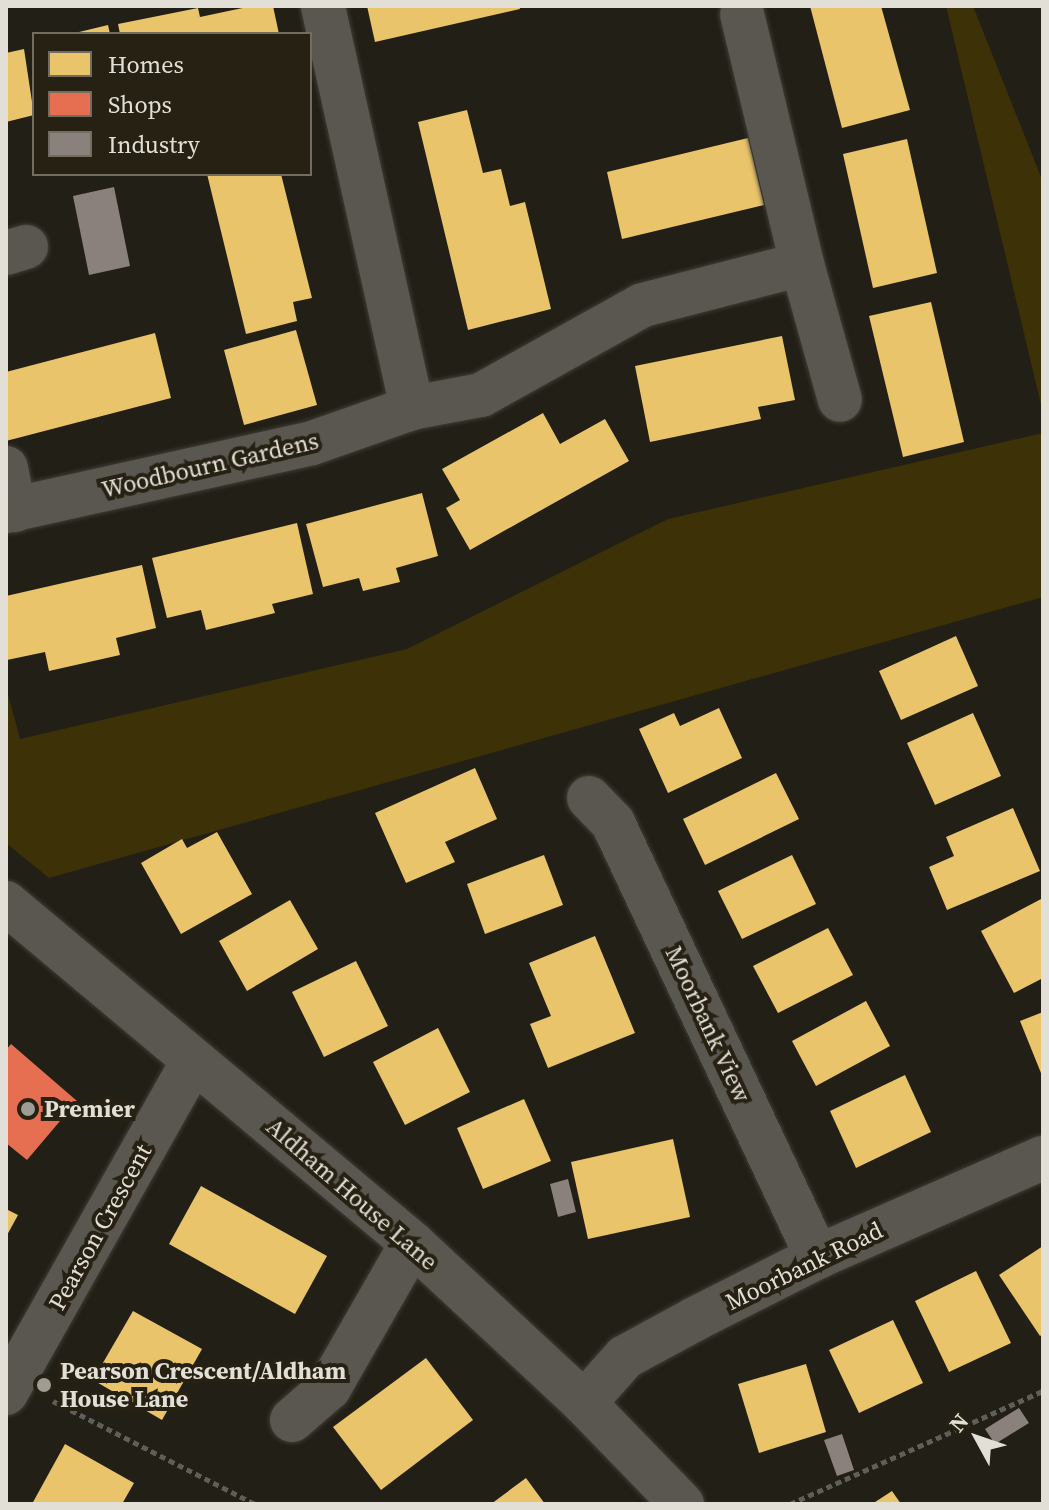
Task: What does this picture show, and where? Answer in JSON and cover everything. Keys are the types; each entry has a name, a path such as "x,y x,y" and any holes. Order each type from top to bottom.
{"street":[{"path":"323,6 412,408"},
{"path":"742,14 802,264 840,400"},
{"name":"Woodbourn Gardens","path":"9,496 312,443 412,408 481,395 643,305 802,264"},
{"name":"Moorbank View","path":"589,798 613,823 817,1257"},
{"name":"Aldham House Lane","path":"6,903 412,1243 584,1403 682,1504"},
{"name":"Pearson Crescent","path":"6,1393 194,1060"},
{"name":"Moorbank Road","path":"584,1403 625,1357 817,1257 1043,1158"},
{"path":"292,1420 329,1388 412,1243"}],"path":[{"path":"790,1504 1043,1391"},
{"path":"49,1399 255,1504"}],"shaded area":[{"path":"946,6 973,6 1043,182 1043,413"},
{"path":"1043,433 1043,597 49,878 6,843 6,687 20,739 407,649 668,519"}],"building: Homes":[{"path":"252,6 273,6 279,32 120,32 118,24 198,8 200,17"},
{"path":"367,6 519,6 520,9 375,42"},
{"path":"810,6 881,6 910,110 842,128"},
{"path":"108,25 110,32 79,32"},
{"path":"24,49 32,116 6,122 6,53"},
{"path":"467,110 483,173 501,169 510,206 525,202 551,309 468,330 418,122"},
{"path":"748,138 764,205 622,239 607,172"},
{"path":"907,139 937,273 873,288 843,154"},
{"path":"207,176 282,176 312,298 293,302 297,321 246,334"},
{"path":"931,302 964,442 903,457 869,316"},
{"path":"296,330 317,405 244,425 224,350"},
{"path":"155,333 171,398 6,441 6,372"},
{"path":"782,336 795,400 758,407 761,419 650,442 635,366"},
{"path":"543,413 560,444 605,419 629,461 470,550 446,508 460,500 442,469"},
{"path":"422,493 438,556 396,568 400,582 363,591 359,578 323,587 306,524"},
{"path":"297,523 313,594 272,604 275,613 206,630 201,610 167,618 152,558"},
{"path":"142,565 156,628 116,638 120,655 49,671 45,652 7,660 6,596"},
{"path":"956,636 978,686 901,720 879,671"},
{"path":"719,708 742,758 668,793 639,729 674,713 680,726"},
{"path":"973,713 1001,776 935,805 907,743"},
{"path":"475,768 497,819 445,842 455,862 406,883 375,813"},
{"path":"776,773 799,819 705,865 683,819"},
{"path":"1013,808 1040,871 947,910 929,867 954,856 946,837"},
{"path":"217,832 252,894 181,934 141,863 182,839 187,848"},
{"path":"544,855 563,905 485,934 467,884"},
{"path":"792,855 816,904 742,939 718,891"},
{"path":"1043,898 1043,978 1014,993 981,931"},
{"path":"290,900 318,949 247,991 219,941"},
{"path":"828,928 853,975 778,1013 753,966"},
{"path":"595,936 635,1033 548,1068 530,1024 551,1016 529,963"},
{"path":"356,961 388,1026 324,1057 292,992"},
{"path":"866,1001 890,1046 816,1086 792,1041"},
{"path":"1043,1012 1043,1078 1020,1021"},
{"path":"438,1028 470,1092 405,1125 373,1062"},
{"path":"905,1075 931,1132 856,1168 830,1111"},
{"path":"524,1099 551,1161 483,1189 457,1128"},
{"path":"673,1139 690,1217 588,1239 571,1162"},
{"path":"201,1186 327,1256 295,1314 169,1244"},
{"path":"6,1209 18,1215 6,1237"},
{"path":"1043,1246 1043,1334 1040,1336 999,1275"},
{"path":"976,1271 1011,1343 949,1372 915,1301"},
{"path":"133,1311 202,1349 162,1420 93,1380"},
{"path":"893,1320 923,1383 859,1413 829,1350"},
{"path":"426,1358 473,1420 381,1490 333,1427"},
{"path":"806,1364 826,1432 759,1453 738,1384"},
{"path":"65,1444 134,1483 122,1504 32,1504"},
{"path":"526,1478 545,1504 491,1504"},
{"path":"892,1491 901,1504 872,1504"}],"building: Shops":[{"path":"11,1044 77,1101 27,1160 6,1143 6,1050"}],"building: Industry":[{"path":"114,187 130,266 89,275 73,196"},
{"path":"568,1179 576,1212 558,1217 550,1184"},
{"path":"1019,1408 1029,1423 995,1444 985,1429"},
{"path":"842,1434 854,1470 837,1476 824,1440"}],"place":[{"name":"Premier","path":"28,1109"},
{"name":"Pearson Crescent/Aldham House Lane","path":"44,1385"}]}
